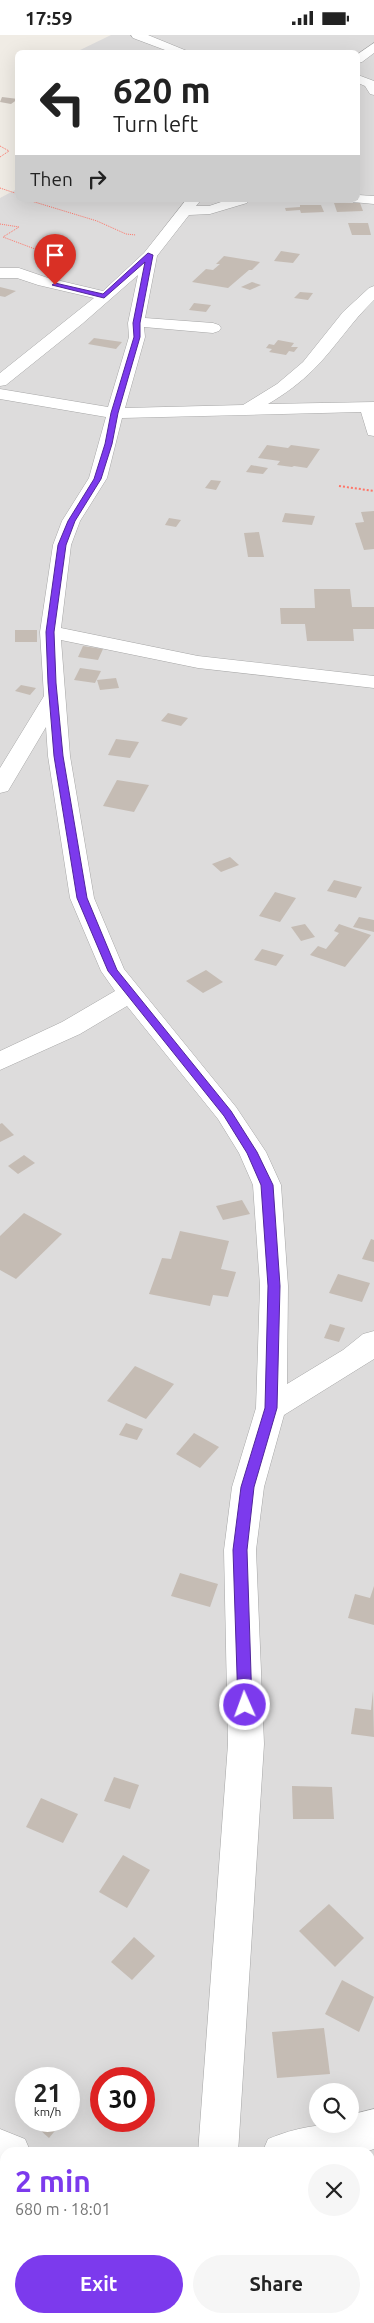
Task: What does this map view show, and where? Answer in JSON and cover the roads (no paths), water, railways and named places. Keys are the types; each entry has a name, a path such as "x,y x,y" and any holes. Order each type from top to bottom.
{"street":[{"path":"137,35 178,50"},
{"path":"360,58 373,48"},
{"path":"360,80 370,84 374,91"},
{"path":"360,199 374,200"},
{"path":"0,381 104,296 150,255 190,206 210,210 236,202"},
{"path":"150,255 137,322 137,337 98,479 72,521 62,545 50,632 53,698 59,756 82,898 113,971 228,1113 252,1152 267,1185 274,1286 271,1408 248,1487 240,1550 246,1744 218,2147"},
{"path":"0,273 19,273 43,282 104,296"},
{"path":"247,410 283,388 309,365 349,315 374,291"},
{"path":"137,322 213,328"},
{"path":"0,394 115,413 371,407 374,431"},
{"path":"50,632 198,662 374,682"},
{"path":"0,786 53,698"},
{"path":"0,1061 71,1028 130,993"},
{"path":"271,1408 354,1358 374,1342"},
{"path":"305,2147 374,2129"}]}
